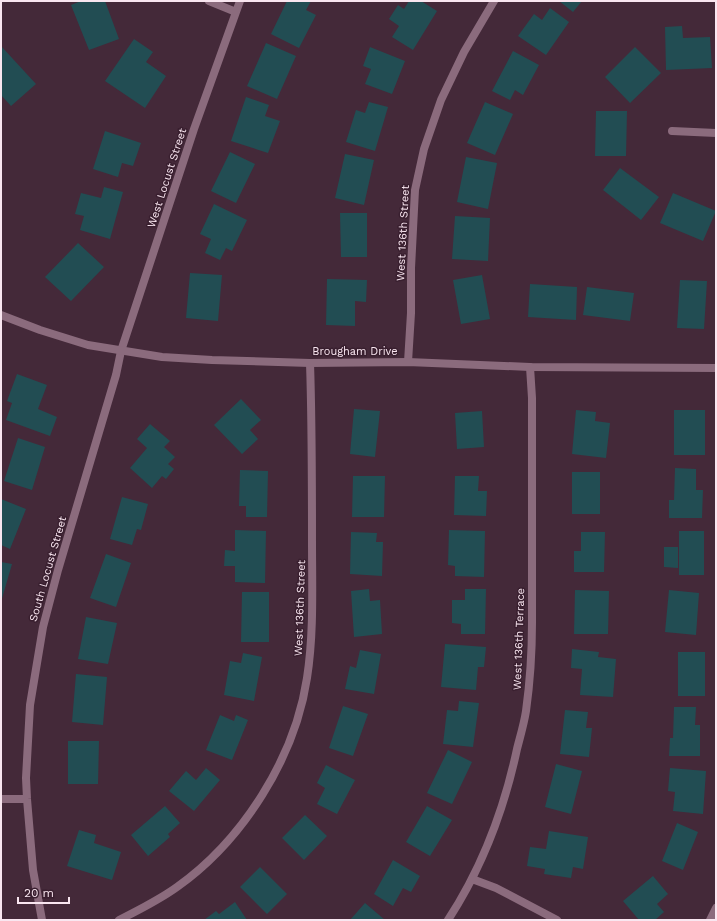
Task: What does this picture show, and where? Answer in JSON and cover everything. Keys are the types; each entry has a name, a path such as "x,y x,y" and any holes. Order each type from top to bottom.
{"street":[{"path":"209,1 236,12"},
{"name":"West Locust Street","path":"121,351 194,129 240,1"},
{"name":"West 136th Street","path":"408,362 415,190 424,149 441,100 464,52 494,1"},
{"path":"672,131 716,133"},
{"name":"Brougham Drive","path":"1,316 81,343 162,357 212,360 310,362 408,362 530,367 716,368"},
{"name":"South Locust Street","path":"42,920 33,870 26,800 30,705 43,627 58,570 116,375 121,351"},
{"name":"West 136th Street","path":"119,920 153,903 177,887 218,852 236,832 268,786 293,733 307,680 312,637 312,447 310,362"},
{"name":"West 136th Terrace","path":"448,920 484,855 497,821 512,776 526,713 532,654 532,406 530,367"},
{"path":"1,799 26,800"},
{"path":"472,879 496,888 557,920"},
{"path":"710,920 716,908"}],"building":[{"path":"81,1 105,1 119,39 89,50 71,5"},
{"path":"287,1 311,1 306,10 316,15 299,48 271,34"},
{"path":"409,1 421,1 437,11 413,50 392,37 399,26 389,19 398,5 404,9"},
{"path":"559,1 582,1 573,12"},
{"path":"550,8 569,22 546,55 518,36 534,14 542,20"},
{"path":"682,26 683,38 710,37 712,68 666,70 665,27"},
{"path":"134,39 153,52 146,62 166,76 145,108 105,81"},
{"path":"266,43 296,56 277,99 247,86"},
{"path":"1,46 36,84 11,106 1,95"},
{"path":"370,47 405,61 392,94 365,84 371,69 363,66"},
{"path":"635,47 661,73 630,103 605,77"},
{"path":"513,51 539,65 523,95 515,90 510,100 492,91"},
{"path":"246,97 269,105 265,116 280,121 268,153 231,141"},
{"path":"369,102 388,107 375,151 346,142 356,110 365,113"},
{"path":"485,102 513,114 495,155 467,143"},
{"path":"596,111 627,111 626,156 595,156"},
{"path":"105,131 141,143 133,166 122,163 118,177 93,169"},
{"path":"230,152 255,164 236,203 211,191"},
{"path":"345,154 374,160 364,205 335,198"},
{"path":"466,157 497,163 488,209 457,202"},
{"path":"620,168 659,197 641,220 603,190"},
{"path":"104,187 123,192 110,239 80,230 84,216 75,214 81,193 101,198"},
{"path":"673,193 716,211 703,241 660,223"},
{"path":"214,204 247,220 232,251 226,248 220,260 205,253 211,239 200,234"},
{"path":"340,213 367,213 367,257 341,257"},
{"path":"455,216 490,218 488,261 452,259"},
{"path":"78,243 104,267 71,301 45,277"},
{"path":"190,273 222,275 218,321 186,318"},
{"path":"482,275 490,319 461,324 453,280"},
{"path":"327,279 367,280 366,302 355,301 355,326 326,325"},
{"path":"680,280 707,281 704,329 677,328"},
{"path":"530,284 577,287 576,320 528,317"},
{"path":"587,287 634,293 630,321 583,315"},
{"path":"17,374 47,385 38,409 57,417 50,436 6,420 12,403 7,401"},
{"path":"241,399 261,420 250,430 258,439 242,454 214,425"},
{"path":"354,409 380,411 375,457 350,454"},
{"path":"576,410 596,412 595,421 610,423 606,458 572,454"},
{"path":"674,410 705,410 705,455 674,455"},
{"path":"482,411 484,447 457,449 455,413"},
{"path":"150,424 170,441 164,447 175,457 168,464 174,469 166,479 162,476 152,488 130,468 147,448 137,439"},
{"path":"18,438 45,447 32,490 4,481"},
{"path":"675,468 696,469 696,490 703,490 702,518 669,518 669,500 674,500"},
{"path":"240,470 268,471 267,517 246,517 246,506 239,506"},
{"path":"572,472 600,472 600,514 572,514"},
{"path":"353,476 385,476 384,517 352,517"},
{"path":"455,476 479,476 478,491 487,491 486,516 454,515"},
{"path":"122,497 148,504 141,530 137,529 132,545 110,539"},
{"path":"1,499 26,509 10,549 1,545"},
{"path":"235,530 266,531 265,583 235,582 235,566 224,566 225,550 235,551"},
{"path":"449,530 485,531 484,577 455,576 455,566 448,565"},
{"path":"679,531 704,531 704,575 679,575"},
{"path":"351,532 377,533 376,542 383,542 382,576 350,574"},
{"path":"581,532 605,532 604,572 574,572 574,551 581,551"},
{"path":"664,547 678,547 678,568 664,567"},
{"path":"106,554 131,563 116,607 90,598"},
{"path":"1,562 12,564 1,602"},
{"path":"369,589 370,601 380,600 382,634 354,637 351,591"},
{"path":"465,589 486,589 485,634 461,634 461,624 452,623 452,600 465,600"},
{"path":"575,590 609,591 608,634 574,634"},
{"path":"669,590 699,593 696,635 665,632"},
{"path":"242,592 269,592 269,642 241,642"},
{"path":"86,617 117,623 108,664 78,659"},
{"path":"445,644 486,647 484,667 478,667 476,690 441,687"},
{"path":"572,649 599,652 598,657 616,659 613,697 580,695 582,669 571,668"},
{"path":"360,650 381,654 374,694 345,689 350,666 356,668"},
{"path":"678,652 705,652 705,696 678,696"},
{"path":"243,653 262,657 254,701 224,695 230,661 241,663"},
{"path":"76,674 107,677 103,725 72,722"},
{"path":"459,701 479,703 473,747 443,744 447,710 458,711"},
{"path":"343,706 368,714 353,756 329,748"},
{"path":"674,707 696,707 695,725 700,725 700,756 669,756 670,738 673,738"},
{"path":"565,710 588,712 586,728 592,728 589,757 560,754"},
{"path":"220,715 234,721 236,715 248,720 232,760 206,750"},
{"path":"68,741 99,741 98,784 68,784"},
{"path":"448,750 472,762 452,804 427,793"},
{"path":"556,764 582,771 571,814 545,807"},
{"path":"326,765 355,780 337,814 317,804 325,788 317,783"},
{"path":"206,768 220,780 194,811 169,791 186,771 196,780"},
{"path":"670,768 706,771 703,814 673,811 675,792 668,791"},
{"path":"165,806 180,823 168,834 170,837 148,856 131,835"},
{"path":"427,806 452,820 430,856 406,842"},
{"path":"305,815 327,836 304,860 282,838"},
{"path":"677,823 698,832 683,870 662,861"},
{"path":"79,830 96,835 94,843 121,852 112,880 67,866"},
{"path":"549,831 588,837 583,869 573,867 571,878 544,874 545,869 527,866 530,847 546,849"},
{"path":"393,860 420,876 411,892 403,888 393,906 374,894"},
{"path":"260,867 287,894 267,914 240,887"},
{"path":"653,876 668,894 657,904 664,912 655,920 639,920 623,901"},
{"path":"235,902 247,920 204,920 216,911 219,914"},
{"path":"365,903 385,920 350,920"}]}
